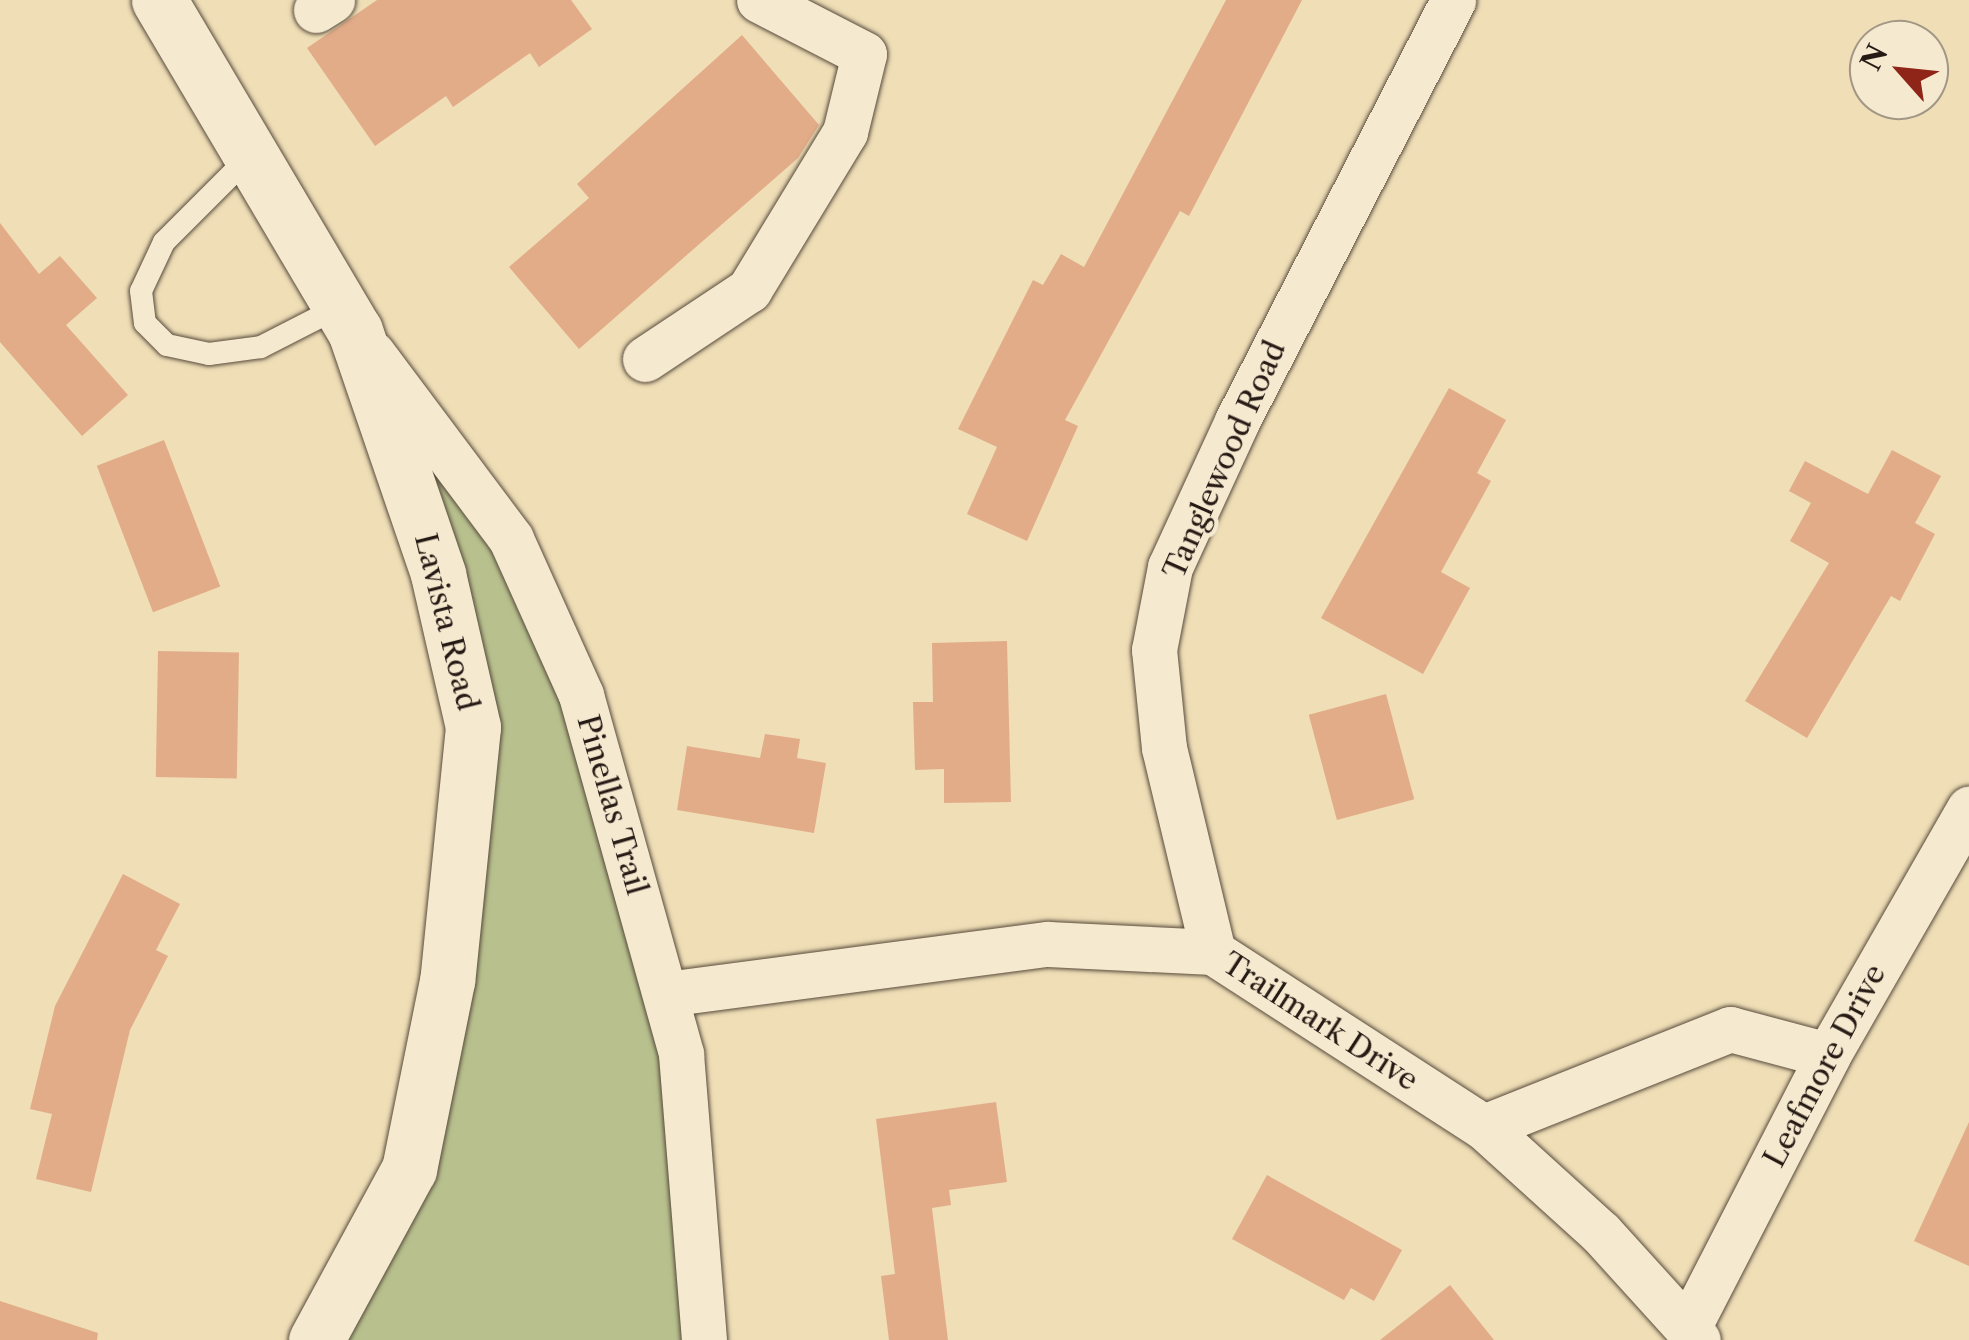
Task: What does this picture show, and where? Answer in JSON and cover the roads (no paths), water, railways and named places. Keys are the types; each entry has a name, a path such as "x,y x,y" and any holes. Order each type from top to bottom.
{"main road":[{"name":"Lavista Road","path":"159,0 348,318 438,574 473,727 447,981 409,1169 316,1340"}],"street":[{"path":"645,359 750,290 845,132 864,54 760,0"},
{"name":"Tanglewood Road","path":"1213,952 1164,748 1154,650 1170,567 1453,0"},
{"name":"Pinellas Trail","path":"348,318 510,538 581,694 681,1054 704,1340"},
{"name":"Leafmore Drive","path":"1694,1333 1828,1055 1969,809"},
{"name":"Trailmark Drive","path":"666,994 1048,944 1213,952 1484,1126 1694,1333"},
{"path":"1484,1126 1730,1029 1828,1055"}],"lane":[{"path":"251,155 164,242 141,291 145,324 168,344 209,354 262,347 348,318"}]}
